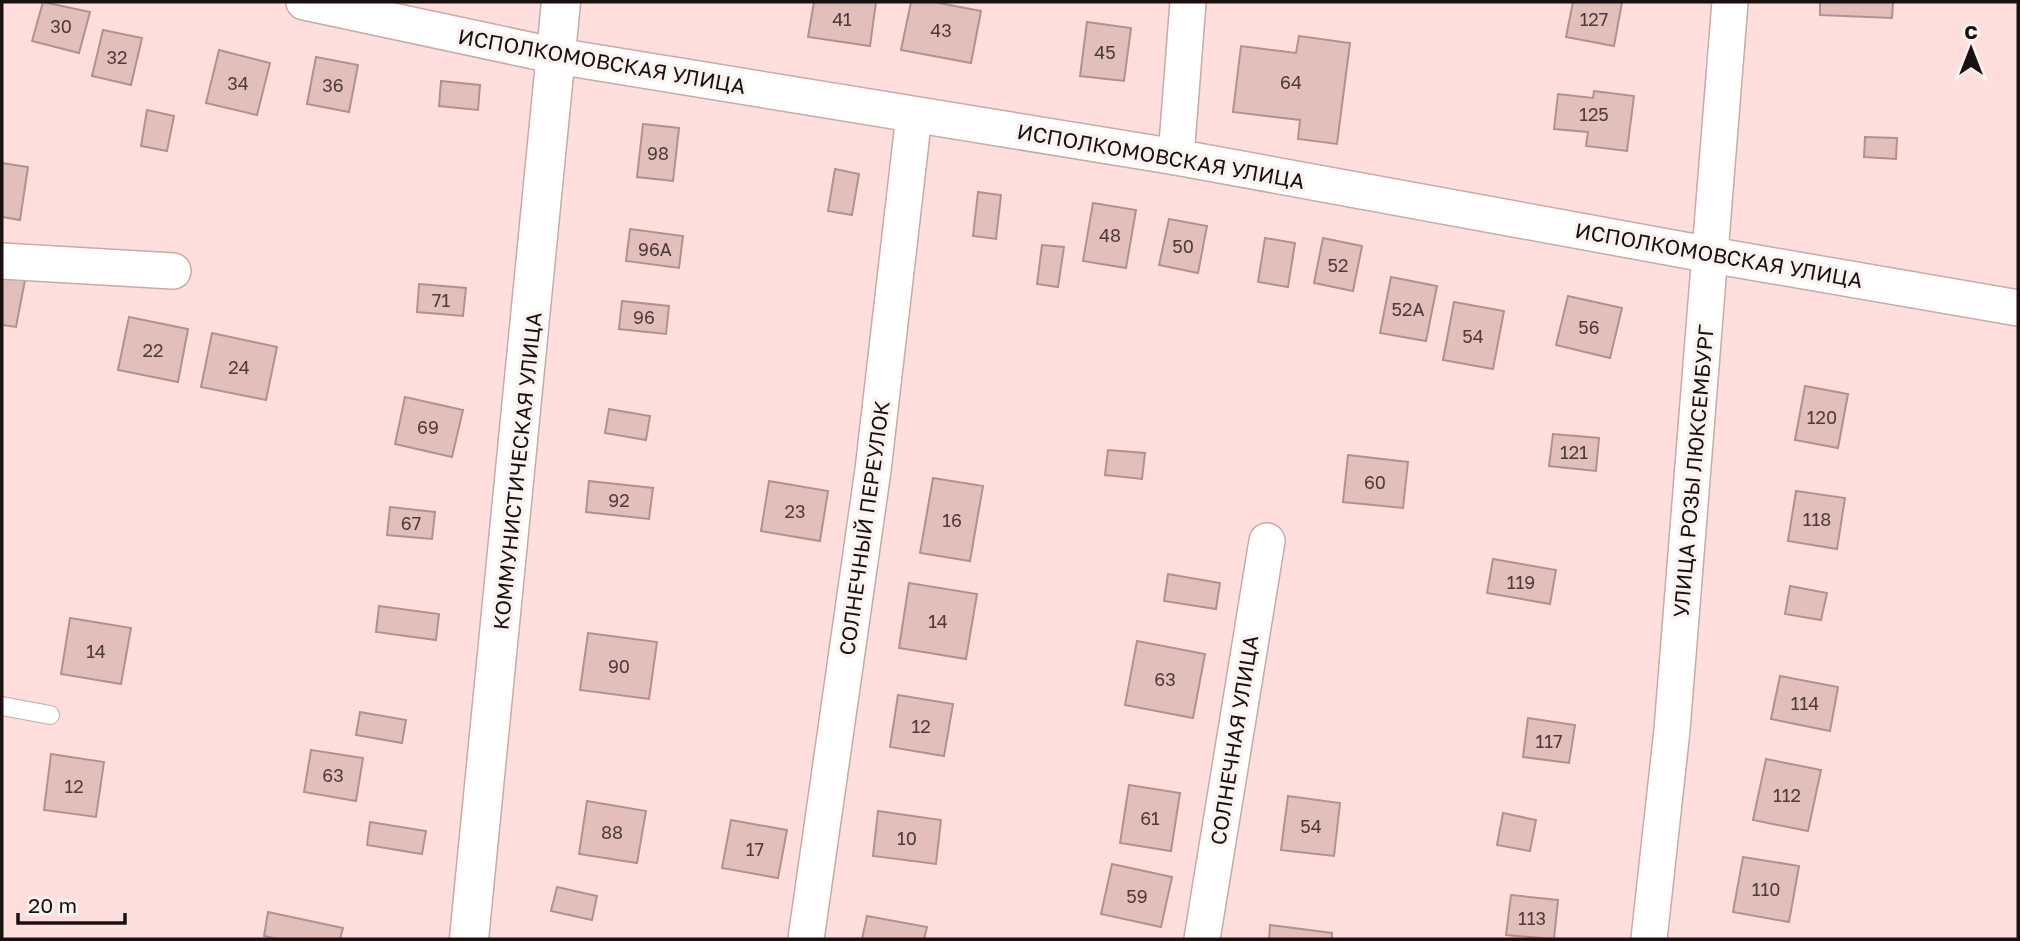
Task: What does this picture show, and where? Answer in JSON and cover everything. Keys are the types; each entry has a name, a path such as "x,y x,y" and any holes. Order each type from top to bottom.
{"main road":[{"name":"КОММУНИСТИЧЕСКАЯ УЛИЦА","path":"469,939 562,2"}],"street":[{"name":"ИСПОЛКОМОВСКАЯ УЛИЦА","path":"304,2 557,56 1176,157 2018,308"},
{"path":"1176,157 1188,2"},
{"name":"УЛИЦА РОЗЫ ЛЮКСЕМБУРГ","path":"1649,939 1672,730 1712,255 1730,2"},
{"name":"СОЛНЕЧНЫЙ ПЕРЕУЛОК","path":"806,939 873,470 914,115"},
{"path":"2,261 173,271"},
{"name":"СОЛНЕЧНАЯ УЛИЦА","path":"1202,939 1267,541"}],"lane":[{"path":"2,706 50,715"}],"building":[{"path":"43,2 90,12 79,53 32,41"},
{"path":"814,2 876,2 870,46 808,37"},
{"path":"911,2 934,2 981,11 971,63 901,50"},
{"path":"1573,2 1622,2 1614,46 1566,37"},
{"path":"1820,2 1893,2 1892,18 1820,15"},
{"path":"1087,22 1131,28 1124,81 1080,76"},
{"path":"103,30 142,38 131,85 92,76"},
{"path":"1299,36 1350,43 1337,144 1298,139 1300,120 1233,112 1241,46 1296,53"},
{"path":"219,50 270,63 257,115 206,103"},
{"path":"316,57 358,65 349,112 307,104"},
{"path":"441,81 480,85 478,110 439,106"},
{"path":"1594,91 1634,96 1627,151 1586,146 1588,132 1554,129 1558,94 1593,98"},
{"path":"147,110 174,116 167,151 141,146"},
{"path":"643,124 679,128 673,181 637,177"},
{"path":"1865,137 1897,138 1896,159 1864,157"},
{"path":"2,163 28,167 20,220 2,217"},
{"path":"835,169 859,174 852,215 828,211"},
{"path":"978,192 1001,195 996,239 973,236"},
{"path":"1093,203 1136,210 1126,268 1083,261"},
{"path":"1169,219 1207,226 1198,273 1159,265"},
{"path":"630,229 683,236 679,268 626,261"},
{"path":"1265,238 1295,243 1288,287 1258,282"},
{"path":"1323,238 1362,246 1353,291 1314,283"},
{"path":"1042,245 1064,247 1058,287 1037,284"},
{"path":"2,275 25,280 16,327 2,325"},
{"path":"1391,277 1437,286 1426,341 1380,333"},
{"path":"419,284 466,288 463,316 417,312"},
{"path":"1568,296 1622,308 1610,358 1556,345"},
{"path":"622,301 669,306 666,334 619,329"},
{"path":"1454,302 1504,311 1493,369 1443,360"},
{"path":"129,317 188,329 178,382 118,370"},
{"path":"212,333 277,347 266,400 201,387"},
{"path":"1805,386 1848,394 1838,448 1795,440"},
{"path":"405,397 463,410 452,457 395,444"},
{"path":"609,409 650,416 646,440 605,433"},
{"path":"1553,434 1599,438 1596,471 1549,466"},
{"path":"1108,450 1145,453 1142,479 1105,475"},
{"path":"1348,455 1408,462 1403,508 1343,502"},
{"path":"933,478 983,486 970,561 920,553"},
{"path":"589,481 653,488 649,519 586,512"},
{"path":"769,481 828,491 820,541 761,531"},
{"path":"1796,491 1845,498 1837,549 1788,541"},
{"path":"390,507 435,512 432,539 387,535"},
{"path":"1493,559 1556,570 1550,604 1487,593"},
{"path":"1168,574 1220,583 1216,609 1164,601"},
{"path":"909,583 977,594 966,659 899,648"},
{"path":"1790,586 1827,593 1821,620 1785,614"},
{"path":"379,606 439,614 436,640 376,632"},
{"path":"70,618 131,628 121,684 61,674"},
{"path":"588,633 657,642 649,699 580,690"},
{"path":"1137,641 1205,654 1193,718 1125,705"},
{"path":"1780,676 1838,687 1830,731 1771,719"},
{"path":"898,695 953,704 944,756 890,747"},
{"path":"360,712 406,720 402,743 356,735"},
{"path":"1528,718 1575,725 1569,763 1523,757"},
{"path":"311,750 363,758 356,801 304,792"},
{"path":"51,754 104,762 96,817 44,810"},
{"path":"1766,759 1821,770 1808,831 1753,820"},
{"path":"1129,785 1180,793 1171,851 1120,843"},
{"path":"1288,796 1340,803 1334,856 1281,850"},
{"path":"587,801 646,811 637,863 579,854"},
{"path":"878,811 941,820 936,864 873,856"},
{"path":"1503,813 1536,820 1530,851 1497,845"},
{"path":"731,820 787,830 778,878 722,868"},
{"path":"370,822 426,831 422,854 367,845"},
{"path":"1743,857 1799,866 1789,922 1733,912"},
{"path":"1112,864 1172,877 1161,927 1101,914"},
{"path":"557,887 597,896 592,920 551,911"},
{"path":"1511,895 1558,900 1554,939 1506,935"},
{"path":"268,912 343,928 340,939 278,939 264,936"},
{"path":"867,916 927,927 924,939 862,939"},
{"path":"1270,925 1332,933 1332,939 1269,939"}]}
